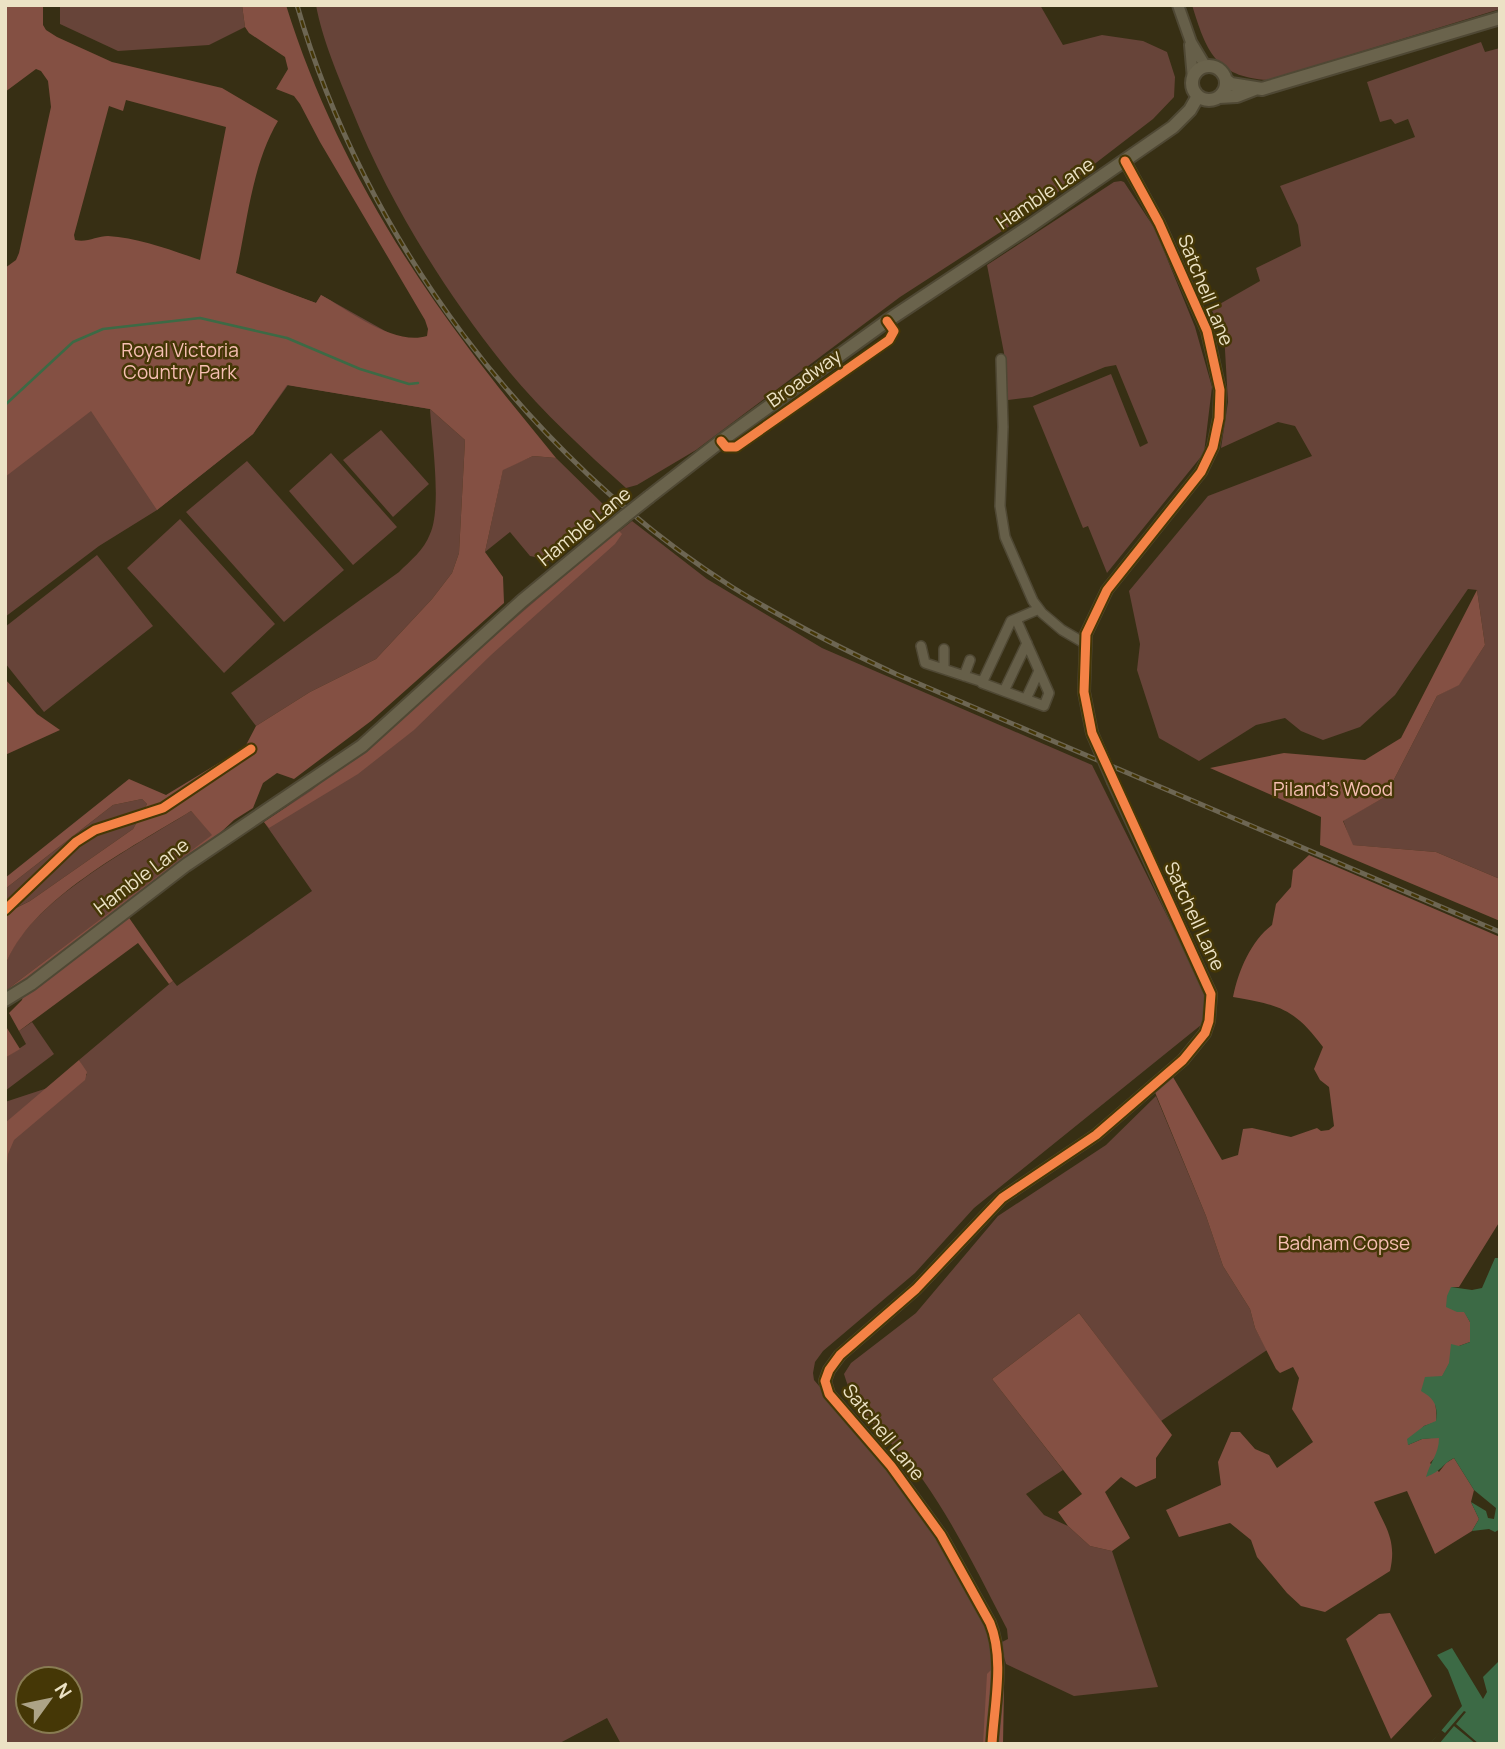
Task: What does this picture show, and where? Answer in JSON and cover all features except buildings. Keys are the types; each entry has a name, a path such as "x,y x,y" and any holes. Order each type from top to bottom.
{"main road":[{"path":"1255,89 1231,84 1219,70 1206,67 1199,70 1193,79 1194,91 1198,96 1210,100 1237,96 1500,18"},
{"path":"1219,97 1225,88 1226,80"},
{"name":"Hamble Lane","path":"5,1000 31,984 186,866 362,746 522,601 721,441 887,321 1173,127 1190,110 1198,96"}],"street":[{"path":"1178,5 1191,42 1206,67"},
{"path":"1191,42 1193,79"},
{"name":"Satchell Lane","path":"992,1744 997,1669 995,1638 990,1623 941,1535 891,1466 829,1394 825,1381 840,1355 916,1289 1002,1198 1096,1135 1183,1060 1205,1033 1209,1021 1211,994 1092,733 1084,692 1086,634 1107,590 1200,472 1213,447 1219,418 1220,390 1207,331 1159,223 1125,161"},
{"path":"1001,359 1003,426 1000,506 1005,537 1039,609 1062,630 1086,644"},
{"path":"983,682 1011,621 1039,609"},
{"path":"921,646 925,663 1044,706 1049,693 1016,619"},
{"path":"1004,691 1027,643"},
{"path":"944,649 944,669"},
{"path":"964,676 970,660"},
{"path":"1026,699 1039,671"}],"green space":[{"path":"5,5 43,5 43,25 46,30 112,62 222,88 278,121 256,175 236,273 316,303 321,295 387,332 414,338 427,336 425,320 300,104 294,96 276,89 288,69 285,57 249,33 245,27 242,5 286,5 319,96 386,226 467,346 556,458 533,456 503,470 485,552 503,577 504,603 371,721 294,779 277,773 263,783 253,808 234,820 186,865 125,912 173,981 169,984 138,943 19,1031 9,1013 22,1000 24,992 5,1000 5,991 212,835 191,811 113,859 85,877 36,919 17,943 5,967 5,904 8,912 30,901 133,829 147,804 142,799 113,805 5,889 5,878 129,779 166,795 245,747 256,726 310,692 376,659 432,599 452,573 459,553 465,440 430,409 287,385 253,434 157,510 91,411 5,477 5,268 16,260 19,253 51,107 48,81 41,71 36,69 5,92","holes":["126,100 226,127 200,260 120,237 75,240 74,235 109,106 123,111"]},
{"path":"60,5 242,5 245,27 209,45 118,51 60,24"},
{"path":"316,5 1040,5 1063,45 1102,35 1143,41 1167,52 1175,77 1174,97 1153,119 1036,209 900,297 696,450 637,485 626,488 562,429 517,381 438,274 400,210 367,144 331,58"},
{"path":"1192,5 1500,5 1500,9 1268,80 1250,78 1224,67 1208,48"},
{"path":"1481,42 1485,52 1500,48 1500,879 1436,852 1352,845 1343,820 1385,797 1437,696 1459,684 1485,645 1477,590 1468,589 1395,695 1360,727 1323,740 1301,731 1285,718 1256,725 1199,761 1159,738 1137,670 1140,644 1129,591 1208,496 1312,456 1295,426 1278,422 1221,448 1228,402 1224,333 1211,309 1260,281 1256,268 1301,246 1298,225 1280,186 1415,137 1408,119 1395,124 1391,119 1380,122 1367,82"},
{"path":"1121,181 1155,229 1195,327 1212,387 1204,453 1107,573 1088,526 1083,528 1033,406 1111,374 1140,447 1148,443 1116,365 1032,397 1008,400 1004,353 987,265 1114,182"},
{"name":"Royal Victoria Country Park","path":"160,247 316,303 321,295 396,337 418,339 430,409 288,385 253,434 157,510 99,546 5,617 5,287"},
{"path":"430,409 465,440 459,553 452,573 432,599 376,659 310,692 256,726 231,693 399,572 427,540 434,522 436,491"},
{"path":"381,430 429,484 393,517 343,460"},
{"path":"331,453 397,527 353,565 289,491"},
{"path":"533,456 556,458 607,508 562,552 545,563 540,558 530,556 510,532 485,552 503,469"},
{"path":"247,461 344,570 284,622 186,512"},
{"path":"180,519 275,624 224,673 127,568"},
{"path":"632,521 707,579 822,648 1092,765 1207,996 1206,1012 1201,1025 974,1208 915,1273 823,1351 815,1362 814,1380 887,1466 939,1539 989,1632 992,1653 989,1744 621,1744 607,1718 558,1744 5,1744 5,1102 87,1075 79,1060 173,981 177,986 312,891 264,822 356,753"},
{"path":"618,530 622,534 615,544 491,655 414,730 358,774 269,828 264,822 311,791 376,738"},
{"path":"97,555 153,626 44,712 5,663 5,627"},
{"name":"Piland's Wood","path":"1477,590 1485,645 1459,685 1437,696 1385,797 1343,821 1353,845 1436,852 1500,879 1500,921 1320,845 1321,817 1210,768 1284,753 1365,760 1401,738"},
{"path":"5,679 37,714 60,730 5,755"},
{"path":"142,799 147,804 133,829 30,901 7,912 5,889 113,805"},
{"path":"191,811 213,835 5,991 6,964 18,941 36,919 86,877"},
{"name":"Badnam Copse","path":"1309,855 1500,937 1500,1221 1459,1287 1451,1287 1470,1322 1470,1342 1459,1346 1442,1377 1431,1378 1436,1422 1424,1426 1408,1445 1422,1439 1440,1437 1438,1454 1430,1463 1439,1472 1454,1458 1474,1490 1471,1502 1479,1519 1472,1531 1435,1554 1407,1491 1374,1502 1391,1543 1390,1571 1325,1612 1301,1606 1287,1593 1257,1557 1251,1540 1230,1523 1179,1537 1166,1510 1221,1485 1218,1462 1231,1432 1240,1432 1255,1449 1269,1455 1277,1468 1313,1442 1292,1409 1299,1378 1293,1367 1280,1373 1276,1369 1255,1328 1250,1309 1223,1266 1206,1216 1152,1085 1170,1072 1222,1160 1238,1155 1243,1129 1252,1128 1291,1137 1317,1128 1321,1131 1329,1130 1334,1126 1329,1087 1320,1080 1314,1069 1323,1047 1313,1034 1284,1010 1233,997 1246,957 1272,925 1276,904 1291,887 1293,870"},
{"path":"32,1022 54,1054 5,1091 5,1058 26,1044 19,1031"},
{"path":"5,1025 20,1049 5,1058"},
{"path":"79,1060 87,1072 85,1080 14,1140 8,1154 5,1187 5,1123"},
{"path":"1156,1096 1206,1216 1223,1266 1250,1309 1255,1328 1267,1350 1161,1421 1079,1313 992,1379 1063,1470 1026,1494 1044,1515 1068,1526 1090,1546 1112,1551 1158,1687 1074,1696 1006,1664 1000,1643 1008,1639 1007,1629 978,1572 923,1480 867,1417 850,1390 844,1374 851,1363 916,1313 998,1216 1106,1145"},
{"path":"1079,1313 1172,1435 1156,1458 1156,1478 1136,1487 1121,1477 1105,1492 1130,1538 1112,1551 1090,1546 1068,1526 1058,1512 1082,1494 992,1379"},
{"path":"1390,1613 1432,1696 1391,1739 1346,1639 1379,1614"},
{"path":"996,1670 1004,1687 1003,1744 983,1744 987,1674"}],"shaded area":[{"path":"1495,1258 1500,1258 1500,1529 1495,1532 1489,1529 1472,1531 1479,1519 1471,1502 1486,1511 1488,1518 1494,1519 1496,1508 1474,1490 1454,1458 1426,1477 1438,1449 1439,1438 1422,1439 1408,1445 1407,1439 1436,1421 1434,1403 1421,1391 1425,1377 1442,1376 1449,1363 1451,1344 1459,1346 1470,1342 1470,1322 1464,1312 1446,1307 1451,1287 1472,1290 1482,1288"},
{"path":"1452,1648 1483,1699 1487,1692 1483,1677 1500,1660 1500,1744 1430,1744 1462,1706 1448,1670 1437,1655"}],"pier":[{"path":"1464,1711 1466,1712 1456,1724 1479,1744 1454,1726 1439,1744 1430,1744 1441,1730 1445,1733"}],"waterway":[{"path":"5,405 73,342 103,329 200,318 287,338 360,369 409,384 418,383"}],"railway":[{"path":"297,5 326,91 364,176 410,257 463,335 523,407 588,474 658,534 752,599 896,674 1500,932"}],"cycle path":[{"path":"992,1744 998,1667 990,1623 941,1535 891,1466 829,1394 825,1381 840,1355 916,1289 1002,1198 1096,1135 1183,1060 1205,1033 1209,1021 1211,994 1092,733 1084,692 1086,634 1107,590 1201,472 1213,447 1219,418 1220,390 1207,331 1159,223 1125,161"},
{"name":"Broadway","path":"721,441 726,447 736,447 889,340 894,331 887,321"},
{"path":"5,910 76,842 95,830 163,808 251,749"}]}
